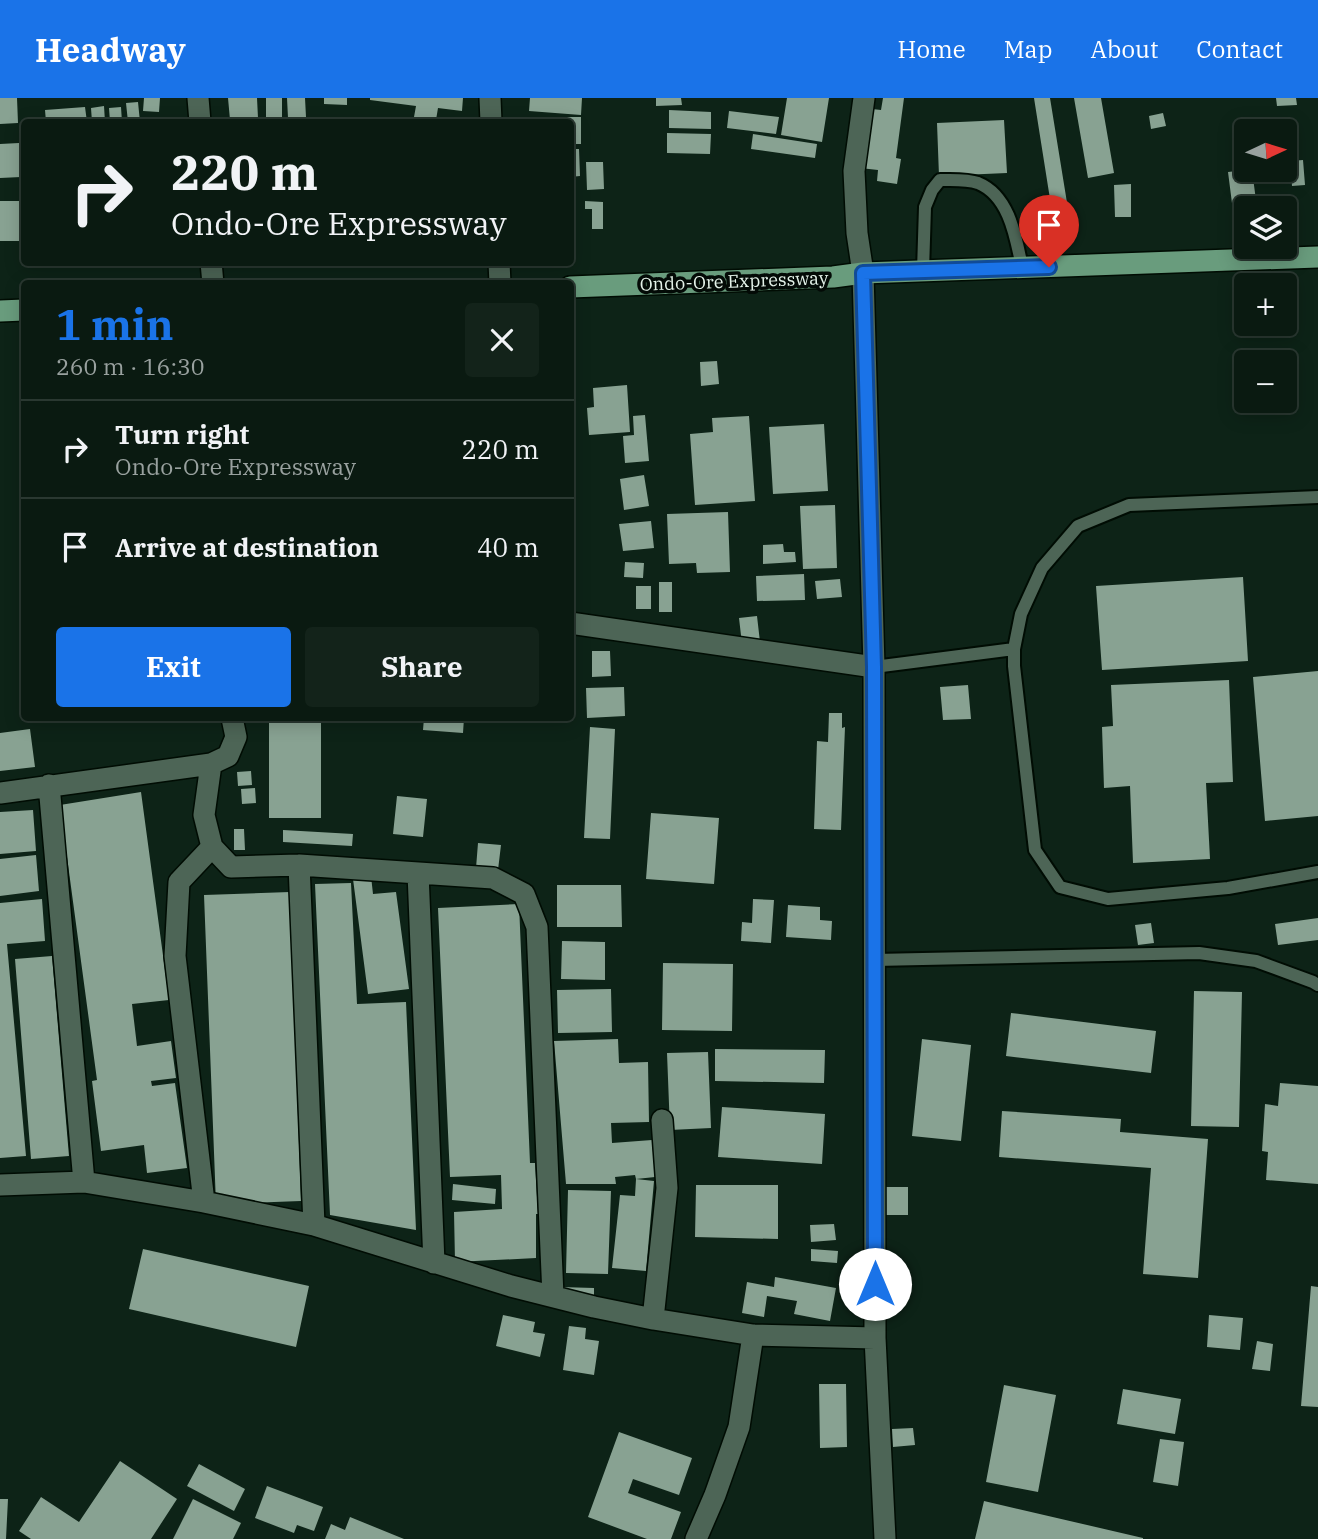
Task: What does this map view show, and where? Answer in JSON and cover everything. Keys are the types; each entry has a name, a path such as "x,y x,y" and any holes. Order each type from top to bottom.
{"main road":[{"name":"Ondo-Ore Expressway","path":"574,287 832,277 863,273 1318,257"},
{"path":"0,311 21,310"}],"street":[{"path":"198,98 200,119"},
{"path":"490,98 491,119"},
{"path":"864,98 853,172 863,273 874,667 875,1338 885,1539"},
{"path":"574,624 874,667"},
{"path":"0,793 211,764 228,756 236,737 233,721"},
{"path":"211,764 204,815 212,847 231,867 299,865 493,878 523,894 537,926 553,1296"},
{"path":"49,786 84,1182"},
{"path":"204,1202 175,956 179,882 212,847"},
{"path":"299,865 314,1225"},
{"path":"418,873 434,1263"},
{"path":"653,1319 667,1188 662,1120"},
{"path":"0,1185 84,1182 204,1202 314,1225 511,1286 653,1319 753,1335 875,1338"},
{"path":"696,1539 739,1427 753,1335"}],"lane":[{"path":"923,271 925,207 932,190 940,180 978,183 992,193 1002,204 1014,231 1022,267"},
{"path":"1318,498 1129,505 1078,526 1042,568 1021,614 1014,649 1035,850 1060,887 1108,899 1228,888 1318,872"},
{"path":"874,667 1014,649"},
{"path":"875,960 1199,953 1256,961 1318,985"}],"building":[{"path":"0,98 17,98 18,123 0,124"},
{"path":"144,98 160,98 159,112 143,111"},
{"path":"228,98 257,98 258,118 230,119"},
{"path":"266,98 282,98 282,119 266,119"},
{"path":"287,98 305,98 306,117 288,118"},
{"path":"324,98 347,98 347,105 324,104"},
{"path":"463,98 462,111 438,108 436,119 414,117 416,106 370,100"},
{"path":"530,98 582,98 581,115 529,111"},
{"path":"656,98 681,98 682,105 656,106"},
{"path":"787,98 829,98 822,142 781,135"},
{"path":"883,98 904,98 896,158 901,159 897,184 877,181 878,170 860,168 872,109 881,110"},
{"path":"1034,98 1050,98 1069,215 1053,218"},
{"path":"1074,98 1101,98 1114,173 1088,178"},
{"path":"1276,98 1296,98 1297,105 1277,106"},
{"path":"138,102 140,119 128,119 126,103"},
{"path":"104,106 105,119 92,119 91,108"},
{"path":"85,107 87,119 46,119 45,110"},
{"path":"121,107 122,119 110,119 109,108"},
{"path":"669,110 711,112 711,129 669,128"},
{"path":"729,111 779,117 776,134 727,128"},
{"path":"1163,113 1166,126 1151,129 1149,116"},
{"path":"581,117 581,144 574,144 574,119 559,119"},
{"path":"1004,120 1007,173 939,176 937,123"},
{"path":"667,133 711,134 710,154 667,153"},
{"path":"753,134 817,144 815,158 751,149"},
{"path":"19,143 21,177 0,178 0,144"},
{"path":"574,149 579,149 580,176 574,177"},
{"path":"1297,160 1303,160 1305,185 1292,186 1292,182 1297,182"},
{"path":"586,162 603,162 604,189 587,190"},
{"path":"1228,172 1234,172 1234,182 1254,182 1255,196 1234,196 1234,211 1233,211"},
{"path":"1131,184 1131,217 1115,217 1114,185"},
{"path":"0,201 21,201 21,241 0,241"},
{"path":"585,201 603,202 603,229 592,229 592,209 585,209"},
{"path":"717,361 719,384 701,386 700,362"},
{"path":"627,385 630,432 589,435 587,408 594,407 593,388"},
{"path":"645,415 649,461 625,463 623,436 634,435 633,416"},
{"path":"749,416 755,501 695,505 690,434 713,432 712,418"},
{"path":"824,424 828,491 773,494 769,427"},
{"path":"644,475 649,506 624,510 620,479"},
{"path":"835,505 837,568 803,569 800,506"},
{"path":"728,512 730,572 697,573 696,563 669,564 667,514"},
{"path":"651,521 654,548 623,551 619,524"},
{"path":"783,544 784,552 795,552 796,562 763,564 763,545"},
{"path":"625,562 644,563 643,578 624,577"},
{"path":"804,574 805,600 757,601 756,576"},
{"path":"1243,577 1248,661 1102,670 1096,586"},
{"path":"840,579 842,597 817,599 815,581"},
{"path":"659,582 672,582 672,612 659,612"},
{"path":"636,586 651,586 651,609 636,609"},
{"path":"757,616 760,642 742,644 739,618"},
{"path":"592,651 610,651 611,676 592,677"},
{"path":"1318,671 1318,816 1265,821 1253,677"},
{"path":"1229,680 1233,782 1206,783 1210,859 1133,863 1130,786 1104,788 1102,727 1113,726 1111,685"},
{"path":"968,685 971,719 943,720 940,687"},
{"path":"624,687 625,716 587,718 586,688"},
{"path":"829,713 842,713 842,728 845,727 841,830 814,829 817,741 828,742"},
{"path":"269,721 321,721 321,818 269,818"},
{"path":"424,721 464,721 463,733 423,730"},
{"path":"590,727 615,729 610,839 584,838"},
{"path":"30,729 35,767 0,771 0,733"},
{"path":"251,771 252,785 238,786 237,772"},
{"path":"255,788 256,803 242,804 241,789"},
{"path":"141,792 169,1000 132,1004 137,1046 171,1041 176,1078 151,1081 152,1086 175,1083 187,1168 147,1173 144,1145 101,1151 92,1081 97,1080 60,805"},
{"path":"397,796 427,799 423,837 393,834"},
{"path":"33,810 36,851 0,854 0,812"},
{"path":"651,813 719,818 714,884 646,879"},
{"path":"234,829 244,829 245,850 234,850"},
{"path":"283,830 353,834 352,846 283,842"},
{"path":"478,843 501,845 498,870 476,868"},
{"path":"36,855 39,891 0,896 0,859"},
{"path":"371,876 373,894 396,892 409,989 368,994 353,879"},
{"path":"351,883 357,1004 406,1002 416,1230 330,1215 315,884"},
{"path":"557,885 621,885 622,927 557,927"},
{"path":"290,892 301,1201 216,1204 204,895"},
{"path":"42,899 45,941 7,944 26,1156 0,1158 0,903"},
{"path":"753,899 774,900 771,943 741,941 742,922 752,923"},
{"path":"519,904 530,1163 535,1163 538,1214 536,1258 455,1262 454,1212 502,1209 501,1175 450,1177 438,908"},
{"path":"788,905 820,907 820,920 832,921 831,940 786,937"},
{"path":"1318,918 1318,940 1278,945 1275,924"},
{"path":"1151,923 1154,943 1138,945 1135,925"},
{"path":"562,941 605,942 605,980 561,979"},
{"path":"52,956 69,1156 31,1159 15,959"},
{"path":"663,963 733,964 732,1031 662,1030"},
{"path":"611,989 612,1032 558,1033 557,990"},
{"path":"1194,991 1242,992 1239,1127 1191,1126"},
{"path":"1011,1013 1156,1031 1151,1073 1006,1056"},
{"path":"618,1039 619,1063 648,1062 649,1122 611,1123 612,1143 652,1140 655,1177 615,1177 616,1184 566,1184 554,1041"},
{"path":"922,1039 971,1045 961,1141 912,1136"},
{"path":"715,1049 825,1050 824,1083 715,1081"},
{"path":"708,1052 711,1128 670,1130 667,1053"},
{"path":"1280,1083 1318,1086 1318,1184 1266,1180 1268,1152 1262,1151 1265,1104 1278,1106"},
{"path":"722,1107 825,1114 822,1164 718,1157"},
{"path":"1002,1111 1121,1119 1120,1132 1208,1139 1198,1278 1143,1274 1151,1168 999,1157"},
{"path":"636,1179 654,1181 646,1271 612,1268 620,1195 635,1196"},
{"path":"453,1184 496,1189 495,1204 452,1200"},
{"path":"696,1185 778,1185 778,1239 695,1237"},
{"path":"884,1187 908,1187 908,1215 884,1215"},
{"path":"568,1190 611,1191 608,1274 566,1273"},
{"path":"834,1224 836,1240 811,1242 810,1225"},
{"path":"143,1249 309,1286 296,1347 129,1309"},
{"path":"811,1249 838,1251 837,1263 811,1261"},
{"path":"775,1277 836,1288 830,1321 794,1314 797,1301 767,1296 764,1317 742,1313 747,1282 774,1287"},
{"path":"1311,1286 1318,1287 1318,1407 1301,1406"},
{"path":"560,1287 594,1288 594,1296 560,1296"},
{"path":"503,1315 535,1322 533,1332 545,1334 540,1357 496,1346"},
{"path":"1209,1315 1243,1318 1240,1350 1207,1347"},
{"path":"569,1326 586,1328 585,1339 599,1341 594,1375 563,1370"},
{"path":"1257,1341 1273,1344 1270,1371 1252,1369"},
{"path":"819,1384 846,1384 847,1447 820,1448"},
{"path":"1004,1385 1056,1395 1038,1492 986,1482"},
{"path":"1123,1389 1181,1399 1175,1434 1117,1424"},
{"path":"913,1428 915,1445 893,1447 892,1429"},
{"path":"619,1432 692,1458 679,1495 633,1479 628,1493 681,1512 671,1539 647,1539 588,1517"},
{"path":"1160,1439 1184,1442 1178,1486 1153,1482"},
{"path":"120,1461 177,1499 151,1539 31,1539 19,1531 41,1497 79,1522"},
{"path":"199,1464 245,1489 234,1511 187,1486"},
{"path":"267,1486 323,1507 314,1531 297,1525 294,1533 255,1518"},
{"path":"0,1499 8,1499 6,1539 0,1539"},
{"path":"193,1499 241,1523 233,1539 173,1539"},
{"path":"984,1501 1143,1538 1143,1539 975,1539"},
{"path":"350,1517 404,1539 325,1539 331,1524 345,1530"}],"route":[{"path":"875,1284 874,667 863,273 1049,267"}]}
